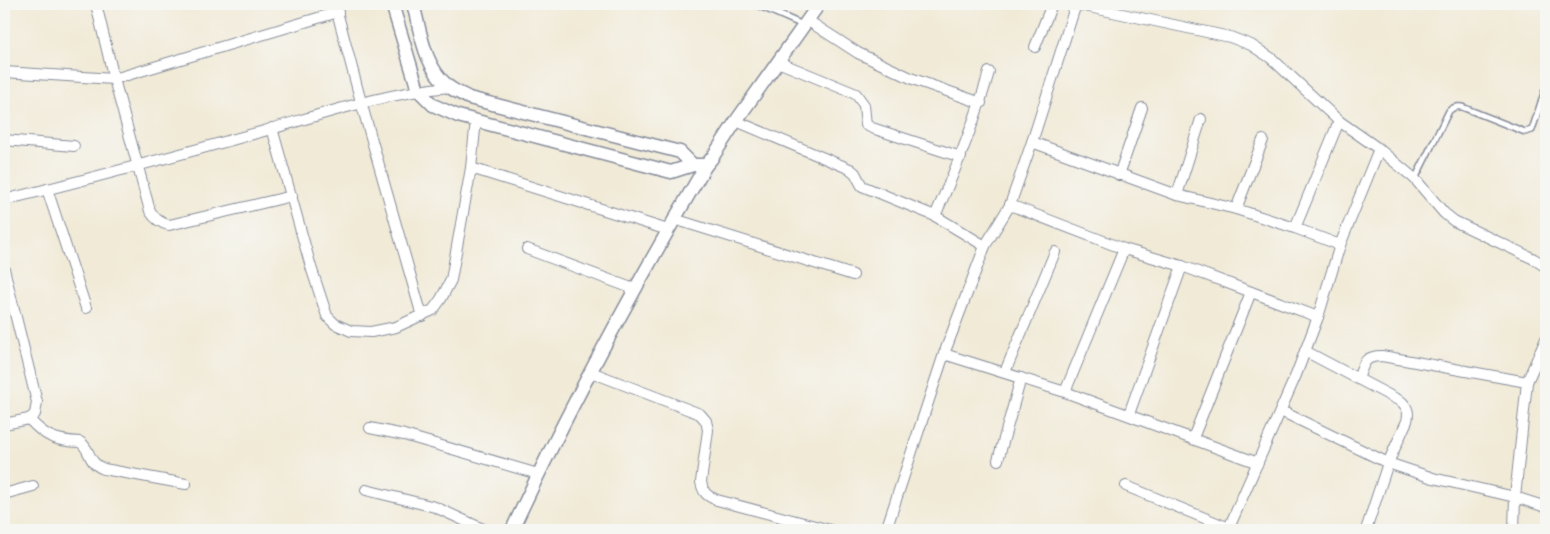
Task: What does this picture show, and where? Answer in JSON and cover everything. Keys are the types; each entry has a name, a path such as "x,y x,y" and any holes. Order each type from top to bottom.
{"street":[{"path":"98,4 114,79 150,211 161,223 169,225 292,196"},
{"path":"392,4 418,90 433,106 476,120 671,172 699,165 712,158 736,120 805,22 820,4"},
{"path":"413,4 428,58 434,71 449,87 469,98 680,152 699,165"},
{"path":"1035,47 1052,4"},
{"path":"886,530 944,354 986,246 1010,204 1076,4 1230,37 1252,46 1271,58 1339,121 1379,149 1415,179 1444,213 1454,221 1534,259 1546,267"},
{"path":"4,72 114,79 337,8 361,102 422,316"},
{"path":"805,22 858,53 913,79 981,102"},
{"path":"778,62 856,94 864,105 866,124 872,128 961,157"},
{"path":"935,216 961,157 981,102 989,72"},
{"path":"4,200 138,166 361,102 418,90 449,87"},
{"path":"1119,174 1142,108"},
{"path":"1177,195 1201,119"},
{"path":"272,128 327,316 335,324 351,331 371,332 396,327 433,310 441,300 451,280 471,168 476,120"},
{"path":"736,120 850,169 855,173 862,186 935,216 986,246"},
{"path":"1295,228 1339,121"},
{"path":"4,140 74,146"},
{"path":"1236,210 1263,140"},
{"path":"1032,142 1177,195 1295,228 1340,245"},
{"path":"1126,486 1231,529 1305,351 1318,317 1340,245 1379,149"},
{"path":"512,530 538,474 634,289 671,225 699,165"},
{"path":"471,168 853,274"},
{"path":"47,189 86,308"},
{"path":"1010,204 1124,249 1182,266 1318,317"},
{"path":"526,249 634,289"},
{"path":"1065,392 1124,249"},
{"path":"1005,372 1055,252"},
{"path":"1129,414 1182,266"},
{"path":"4,270 37,402 35,414 29,418 4,424"},
{"path":"1193,438 1251,292"},
{"path":"1514,530 1515,497 1527,382 1546,339"},
{"path":"1305,351 1402,402 1406,406 1407,421 1388,463 1366,530"},
{"path":"944,354 1005,372 1129,414 1258,463"},
{"path":"1358,379 1365,361 1372,356 1382,356 1527,382"},
{"path":"592,372 700,414 706,421 708,430 701,482 702,489 706,495 798,526 830,530"},
{"path":"998,460 1021,378"},
{"path":"1281,411 1388,463 1433,478 1515,497 1546,507"},
{"path":"29,418 43,433 51,437 80,442 84,445 96,466 186,484"},
{"path":"370,428 538,474"},
{"path":"4,494 33,486"},
{"path":"366,490 435,507 485,530"}],"lane":[{"path":"756,4 805,22"},
{"path":"1415,179 1449,111 1453,108 1457,106 1462,107 1526,132 1532,130 1546,87"}]}
